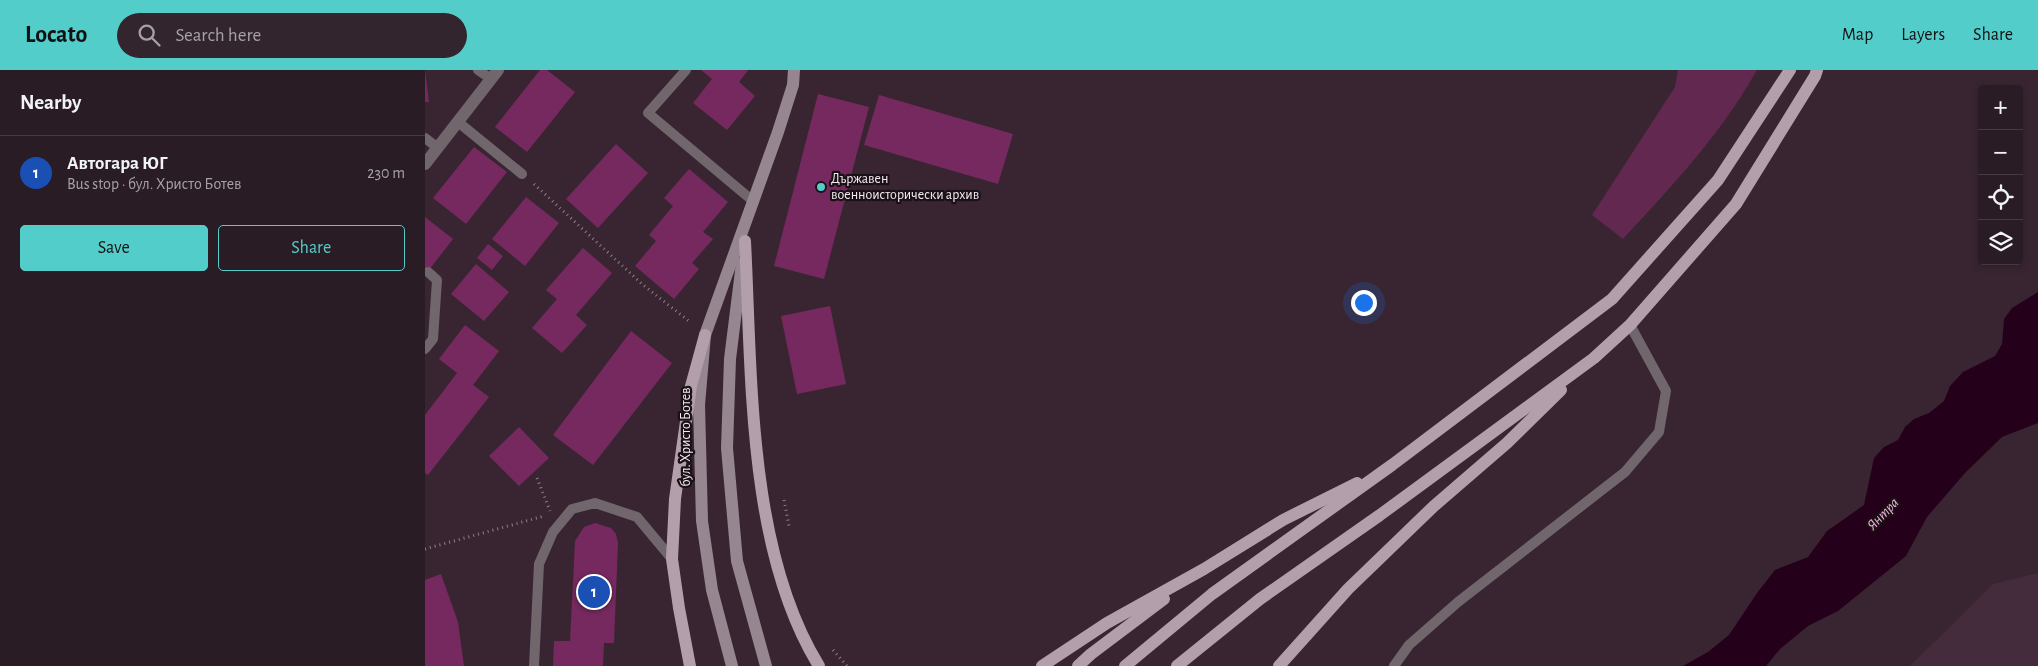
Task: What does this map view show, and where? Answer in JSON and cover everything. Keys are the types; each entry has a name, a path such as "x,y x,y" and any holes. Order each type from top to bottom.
{"main road":[{"name":"бул. Христо Ботев","path":"732,666 712,590 702,521 699,405 705,335 779,132 793,84 794,70"},
{"path":"1125,666 1211,594 1392,465 1612,299 1718,180 1790,70"},
{"path":"1279,666 1348,589 1434,506 1507,443 1630,324 1736,204 1817,70"},
{"name":"бул. Христо Ботев","path":"748,213 730,359 727,448 737,561 766,666"},
{"path":"745,241 758,469 775,556 785,591 791,608 819,666"},
{"path":"690,666 672,559 675,499 682,443 691,386 705,335"},
{"path":"1177,666 1260,599 1380,515 1594,358"},
{"path":"1042,666 1107,623 1203,569 1283,520 1392,465"},
{"path":"1078,666 1091,654 1203,569"}],"street":[{"path":"425,164 495,74"}],"lane":[{"path":"478,70 495,74"},
{"path":"686,70 648,113 753,201"},
{"path":"458,122 522,174"},
{"path":"425,138 438,148"},
{"path":"425,348 433,338 437,280 427,272"},
{"path":"1393,666 1409,645 1458,602 1625,472 1659,432 1666,391 1630,324"},
{"path":"534,666 539,564 553,532 571,509 595,503 637,517 672,559"}],"path":[{"path":"522,174 642,284 705,335"},
{"path":"425,549 551,514 537,478"},
{"path":"782,492 789,527"}],"shaded area":[{"path":"1678,70 1757,70 1712,138 1623,239 1592,215 1675,87"},
{"path":"2038,573 2038,666 1910,666 1993,584"}],"water":[{"name":"Янтра","path":"2038,292 2038,423 2002,437 1965,473 1927,517 1906,556 1838,611 1808,626 1780,649 1766,666 1683,666 1708,652 1729,635 1775,570 1808,557 1827,531 1864,505 1874,458 1884,447 1898,440 1905,427 1914,419 1929,413 1944,401 1950,386 1963,372 1995,356 2002,344 2004,319 2012,308"}],"building":[{"path":"425,70 429,102 425,102"},
{"path":"540,70 547,70 575,92 527,152 495,127"},
{"path":"701,70 748,70 739,82 755,96 727,130 693,103 712,79"},
{"name":"Държавен военноисторически архив","path":"818,94 869,107 824,279 774,266"},
{"path":"879,95 1013,134 998,184 864,145"},
{"path":"616,144 648,173 598,228 566,199"},
{"path":"474,147 507,172 466,224 433,198"},
{"path":"689,169 728,202 703,232 713,239 692,263 699,269 674,299 635,266 656,241 649,235 673,206 664,198"},
{"path":"526,197 559,223 525,266 492,239"},
{"path":"425,217 453,239 425,275"},
{"path":"488,244 503,256 492,270 477,258"},
{"path":"583,248 612,273 576,315 587,325 562,353 532,328 557,299 546,290"},
{"path":"476,264 509,292 484,321 451,294"},
{"path":"830,306 846,384 797,394 781,316"},
{"path":"465,325 499,351 473,385 489,397 428,475 425,473 425,415 457,373 439,359"},
{"path":"631,331 672,363 593,465 553,435"},
{"path":"519,427 549,458 519,486 489,456"},
{"path":"595,523 611,528 616,534 618,543 614,643 604,643 603,666 553,666 554,641 570,641 575,541 584,527"},
{"path":"441,574 458,622 464,666 425,666 425,580"}],"place":[{"name":"Държавен военноисторически архив","path":"821,187"},
{"name":"Автогара ЮГ","path":"594,592"}]}
